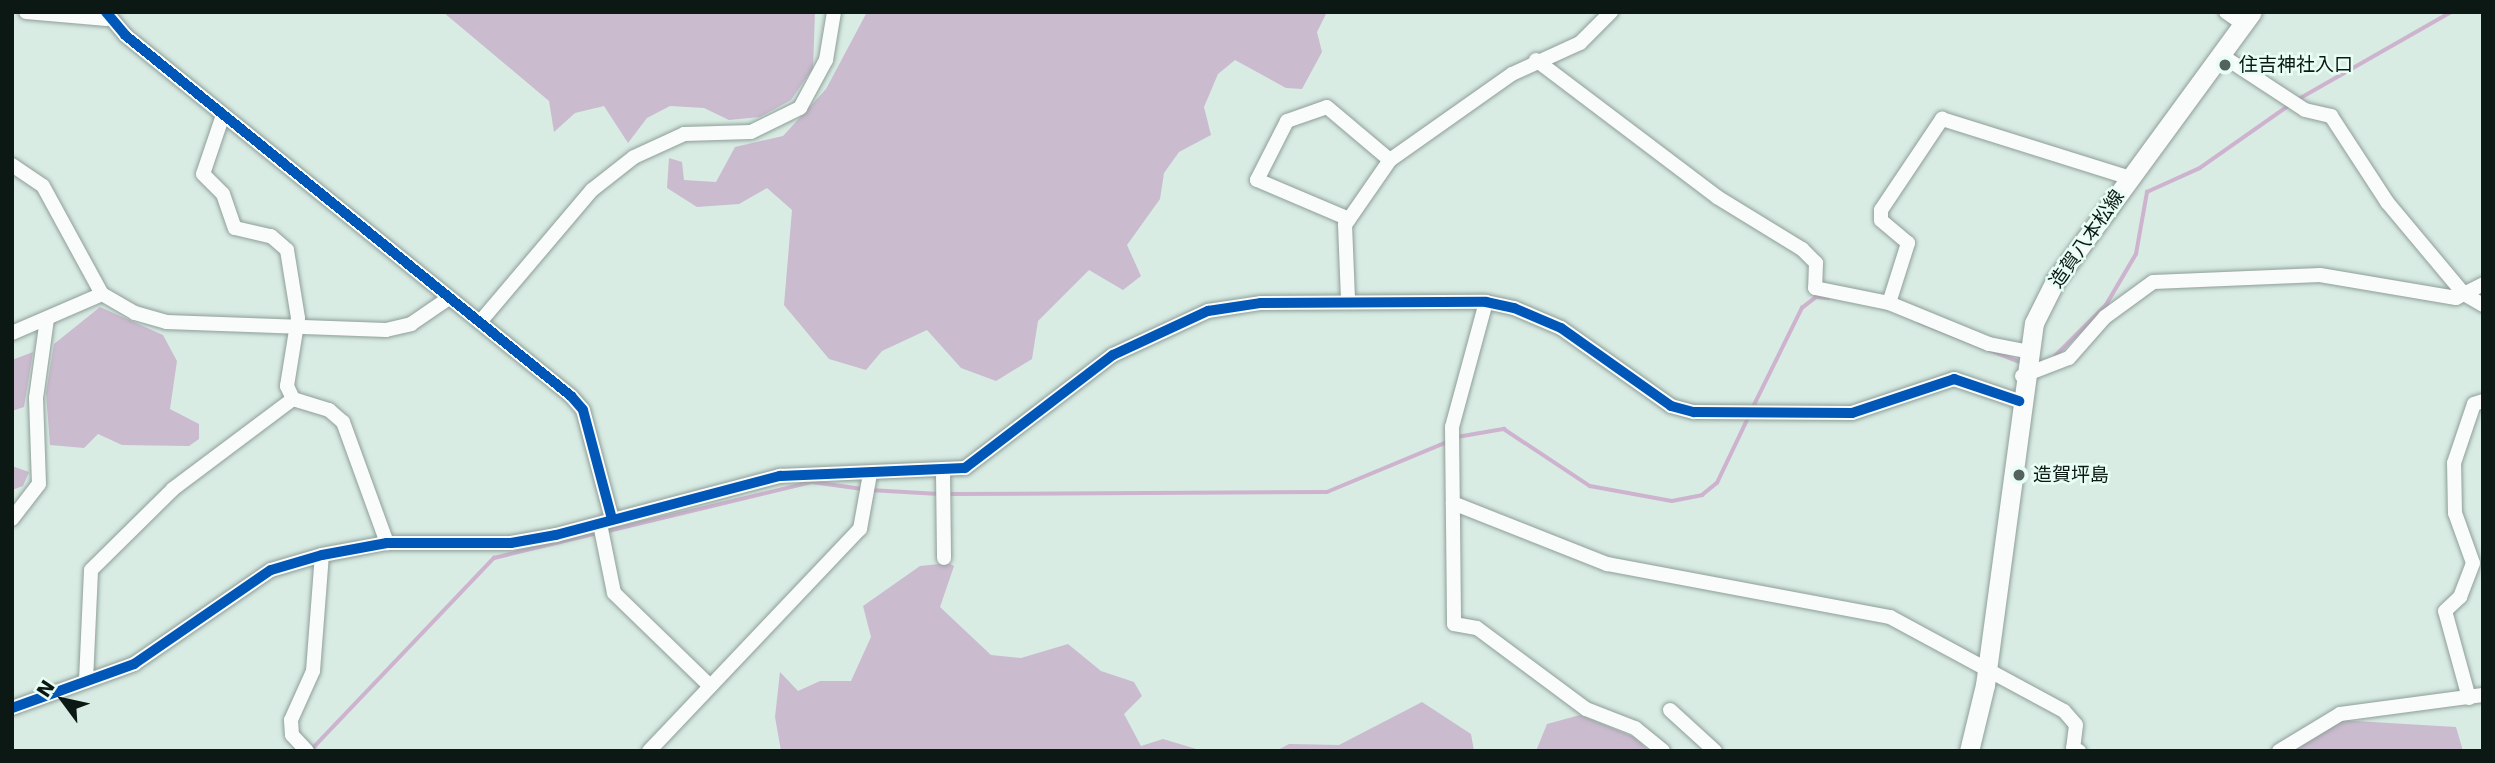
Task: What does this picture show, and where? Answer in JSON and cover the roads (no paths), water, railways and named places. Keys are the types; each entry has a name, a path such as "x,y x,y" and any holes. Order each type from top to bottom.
{"main road":[{"name":"造賀八本松線","path":"1969,751 1987,672 2024,363 2054,281 2248,18"}],"street":[{"path":"26,12 106,16 223,115 480,322 583,410 606,521 614,593 710,686"},
{"path":"480,322 592,190 634,157 684,134 751,132 800,108 826,60 834,12"},
{"path":"1348,299 1349,219 1390,160 1536,60 1580,43 1611,12"},
{"path":"2226,12 2248,18"},
{"path":"2221,55 2305,110 2331,116 2387,202 2464,294 2483,305"},
{"path":"1536,60 1717,197 1802,249 1816,263 1815,288 1889,303 1989,344 2024,363 2069,358 2105,317 2153,282 2320,275 2424,297 2464,294 2483,284"},
{"path":"1349,219 1257,180 1287,121 1327,107 1390,160"},
{"path":"223,115 203,174 223,194 234,228 281,241 294,325 286,386 293,399 329,410 342,422 387,543"},
{"path":"1889,303 1908,243 1881,220 1881,210 1942,119 2130,178"},
{"path":"12,165 43,186 103,294 166,323 386,330 411,324 449,298"},
{"path":"12,333 103,294"},
{"path":"12,708 134,664 187,633 271,570 322,555 387,543 511,542 606,521 780,476 943,478 965,467 1113,355 1208,311 1348,299 1486,302 1560,328 1671,406 1730,414 1760,416 1852,413 1954,379 2020,401"},
{"path":"1486,302 1452,426 1454,624 1477,628 1586,709 1635,728 1663,751"},
{"path":"12,519 38,484 36,398 47,319"},
{"path":"86,681 91,570 173,489 293,399"},
{"path":"2279,751 2340,714 2476,697 2445,611 2460,597 2473,563 2455,513 2454,463 2474,404 2483,401"},
{"path":"649,751 860,529 866,501 878,476"},
{"path":"943,478 944,558"},
{"path":"1453,503 1607,564 1890,617 1987,672 2015,680 2064,711 2076,725 2073,748 2079,751"},
{"path":"305,749 292,735 290,720 313,671 322,555"},
{"path":"1670,710 1715,751"}],"waterway":[{"path":"2297,100 2451,12"},
{"path":"2055,356 2106,305 2136,254 2147,192 2200,168 2291,104"},
{"path":"1752,409 1802,308 1816,297 1828,298"},
{"path":"1919,322 2022,363"},
{"path":"1457,437 1504,429 1590,486 1672,501 1702,495 1717,483 1749,416"},
{"path":"947,494 1327,492 1447,442"},
{"path":"604,532 812,482 863,489"},
{"path":"870,490 939,494"},
{"path":"312,749 494,558 597,533"}],"place":[{"name":"住吉神社入口","path":"2225,65"},
{"name":"造賀坪島","path":"2019,475"}]}
